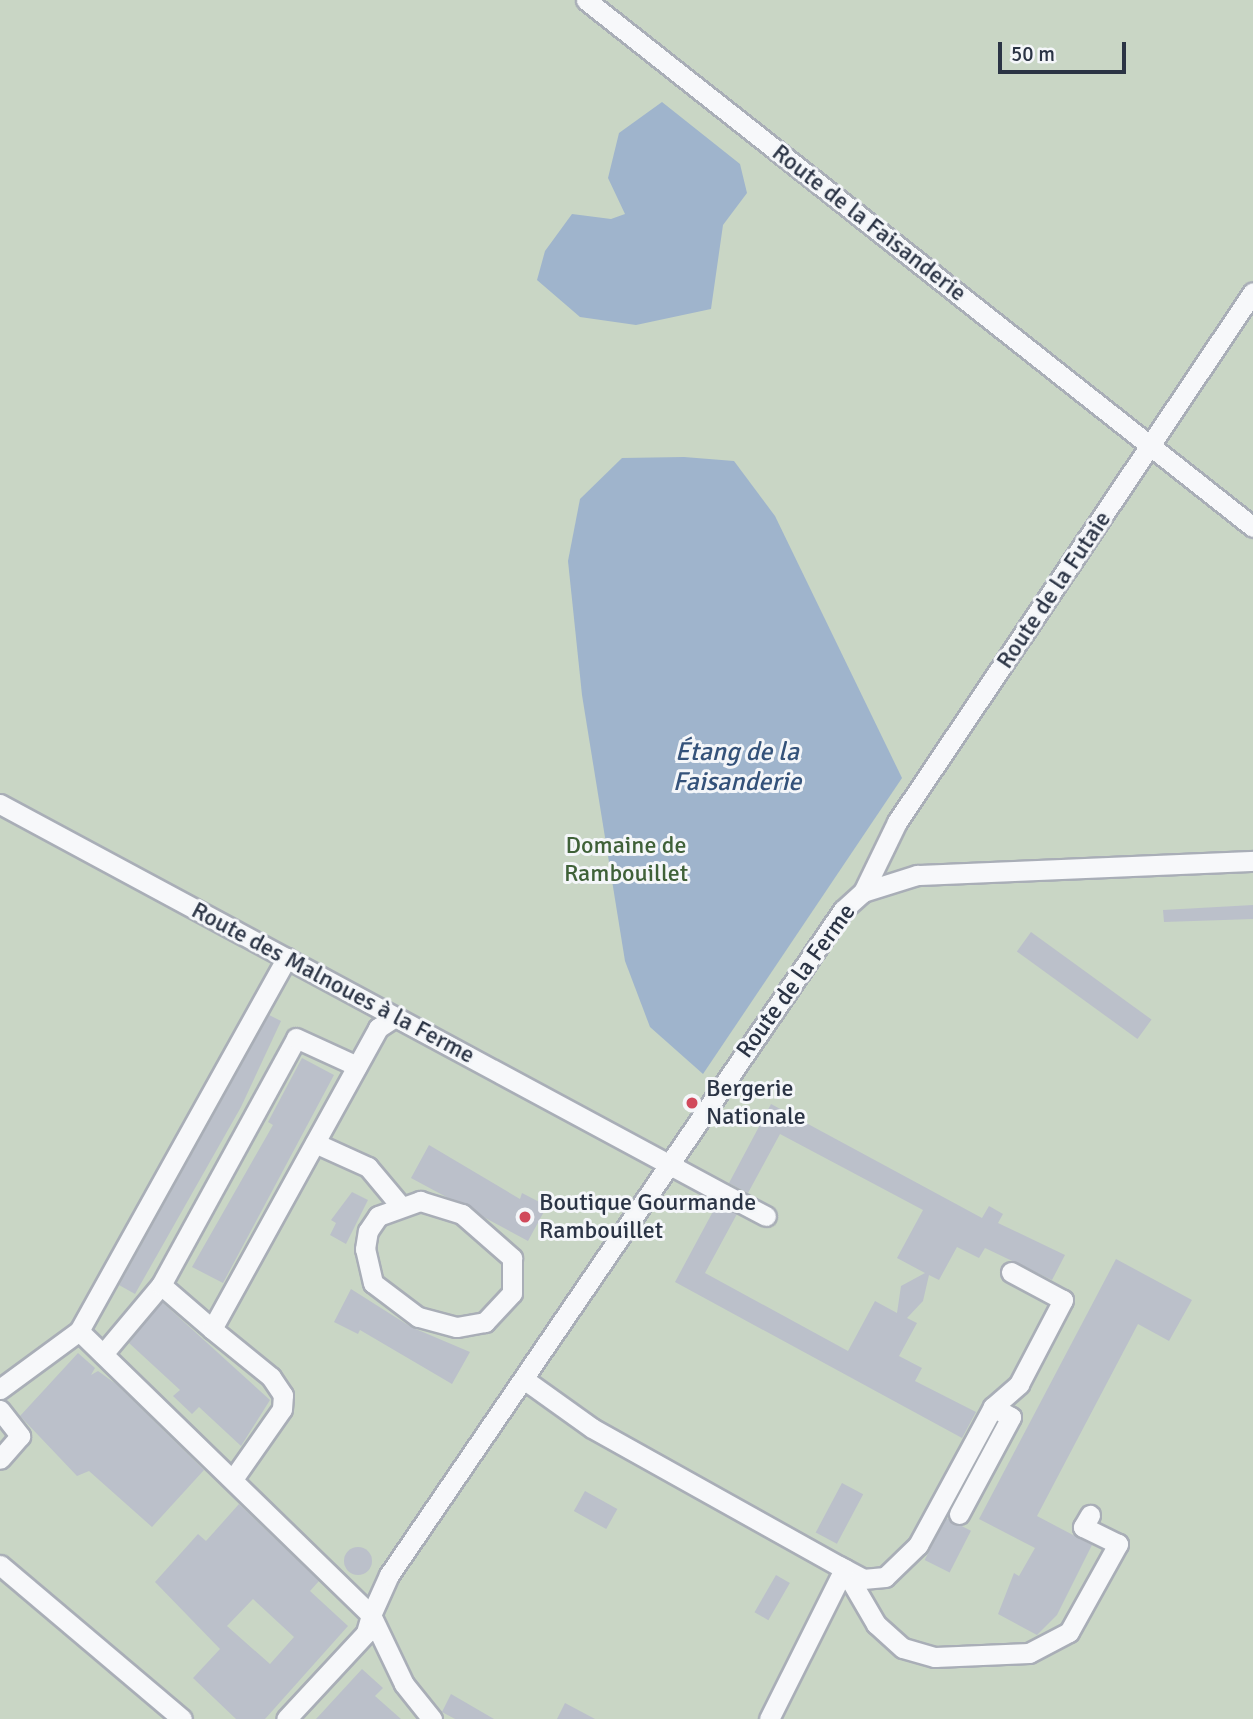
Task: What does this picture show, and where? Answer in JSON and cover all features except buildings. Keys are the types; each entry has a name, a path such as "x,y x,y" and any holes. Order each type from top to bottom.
{"street":[{"name":"Route de la Faisanderie","path":"586,0 1153,445 1253,527"},
{"name":"Route de la Futaie","path":"863,892 897,822 1251,297"},
{"name":"Route des Malnoues à la Ferme","path":"0,804 766,1216"},
{"name":"Route de la Ferme","path":"286,1719 366,1633 389,1575 525,1380 667,1161 843,910 863,892 917,875 1253,861"},
{"path":"0,1389 79,1331 286,958"},
{"path":"212,1329 378,1028 396,1017"},
{"path":"103,1354 161,1284 296,1038 357,1066"},
{"path":"315,1143 369,1167 399,1204"},
{"path":"420,1201 462,1214 503,1246 515,1278 500,1310 474,1326 436,1323 401,1309 373,1283 365,1249 369,1231 378,1216 399,1204 420,1201"},
{"path":"525,1380 592,1428 844,1569 863,1579 885,1577 905,1564 993,1407 1019,1384 1063,1300 1011,1272"},
{"path":"161,1284 271,1377 283,1395 282,1409 233,1479"},
{"path":"79,1331 371,1615 404,1684 432,1719"},
{"path":"960,1514 1011,1417 993,1407"},
{"path":"0,1410 20,1436 0,1459"},
{"path":"844,1569 876,1624 903,1648 936,1657 1029,1653 1069,1632 1118,1544 1083,1527 1090,1515"},
{"path":"0,1565 182,1719"},
{"path":"769,1719 844,1569"}],"green space":[{"name":"Domaine de Rambouillet","path":"0,0 1253,0 1253,1719 0,1719"}],"water":[{"path":"662,102 740,164 747,193 723,225 711,309 636,325 580,317 537,280 545,251 572,214 611,219 625,214 608,178 619,133"},
{"name":"Étang de la Faisanderie","path":"684,457 734,461 775,516 902,778 703,1074 650,1027 625,961 582,695 568,561 580,499 622,458"}],"place":[{"name":"Bergerie Nationale","path":"692,1103"},
{"name":"Boutique Gourmande Rambouillet","path":"525,1217"}]}
